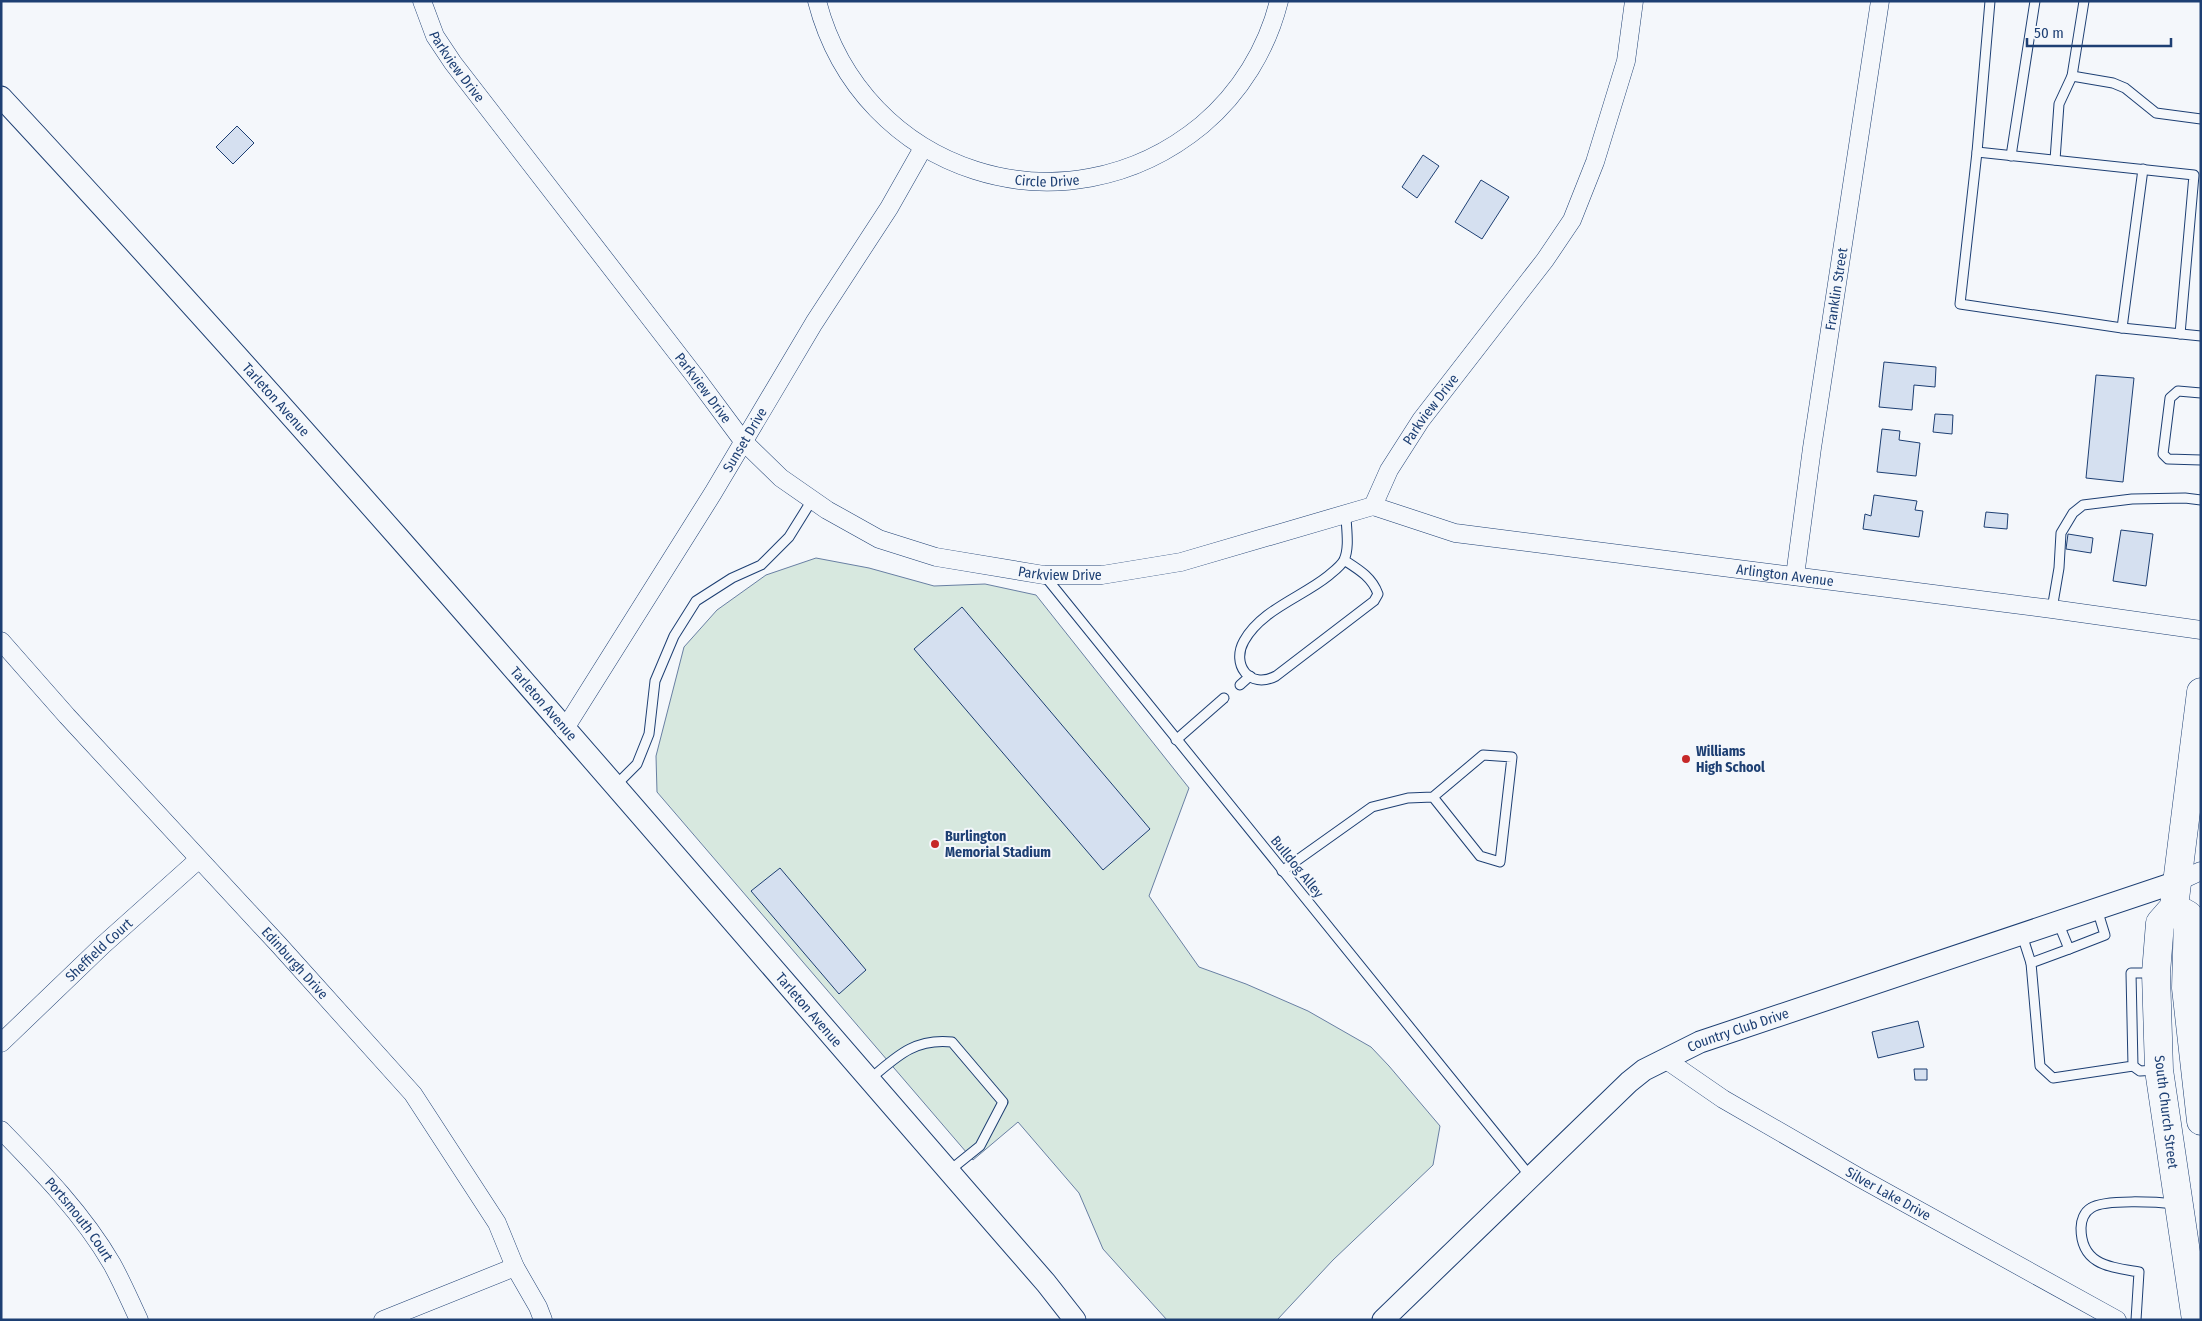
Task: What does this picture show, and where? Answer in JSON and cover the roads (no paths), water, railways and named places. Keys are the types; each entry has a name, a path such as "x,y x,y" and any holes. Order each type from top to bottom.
{"main road":[{"name":"South Church Street","path":"2196,1320 2178,1204 2146,1056 2160,923 2184,887 2201,692"},
{"path":"2184,887 2188,915 2186,988 2196,1049 2201,1121"}],"street":[{"name":"Parkview Drive","path":"422,1 435,36 453,63 743,441 781,478 812,500 879,539 936,557 1044,575 1102,575 1181,562 1373,506 1388,470 1421,420 1545,260 1572,220 1595,162 1626,62 1634,1"},
{"name":"Circle Drive","path":"817,1 823,25 840,62 862,95 891,124 923,148 965,168 1010,180 1055,183 1101,176 1145,162 1185,139 1214,114 1240,85 1260,53 1275,17 1279,1"},
{"name":"Franklin Street","path":"1795,576 1812,448 1880,1"},
{"name":"Tarleton Avenue","path":"1,97 198,310 615,786 1046,1283 1075,1320"},
{"name":"Sunset Drive","path":"564,730 712,494 814,323 889,208 923,148"},
{"name":"Arlington Avenue","path":"1373,506 1455,533 2052,609 2201,630"},
{"name":"Edinburgh Drive","path":"1,641 67,716 198,860 279,945 413,1094 497,1223 515,1267 543,1320"},
{"name":"Sheffield Court","path":"1,1043 103,945 198,860"},
{"name":"Country Club Drive","path":"1392,1317 1530,1177 1629,1082 1644,1070 1700,1042 2097,909 2184,887"},
{"name":"Silver Lake Drive","path":"1665,1059 1723,1099 1860,1178 2117,1320"},
{"name":"Portsmouth Court","path":"1,1130 38,1168 85,1223 112,1264 139,1320"},
{"path":"383,1320 515,1267"}],"lane":[{"path":"1990,1 1977,152 1960,304 2122,328 2201,336"},
{"path":"2011,156 2035,1"},
{"path":"2054,160 2059,104 2072,76 2084,1"},
{"path":"2072,76 2114,83 2125,88 2156,113 2201,119"},
{"path":"1977,152 2197,175 2180,334"},
{"path":"2122,328 2143,169"},
{"path":"2201,393 2178,392 2170,398 2163,454 2168,459 2201,460"},
{"path":"2052,609 2059,568 2061,533 2073,514 2083,505 2132,499 2185,498 2201,500"},
{"path":"615,786 637,764 649,734 655,681 674,636 696,601 732,578 761,565 789,537 812,500"},
{"path":"1344,560 1368,576 1376,586 1378,594 1374,601 1276,676 1266,681 1256,681 1245,672 1240,662 1240,651 1244,640 1263,619 1322,581 1338,568 1344,560 1346,548 1346,514"},
{"name":"Bulldog Alley","path":"1044,575 1530,1177"},
{"path":"1240,685 1250,676"},
{"path":"1176,740 1224,698"},
{"path":"1282,871 1372,807 1408,798 1433,797 1483,755 1512,757 1500,862 1480,856 1433,797"},
{"path":"2031,963 2106,935 2097,909"},
{"path":"2058,922 2068,949"},
{"path":"2022,934 2031,963 2040,1066 2053,1078 2146,1056"},
{"path":"870,1080 904,1050 935,1041 952,1042 1003,1102 980,1146 949,1171"},
{"path":"2136,1320 2139,1272 2107,1266 2090,1255 2081,1238 2081,1224 2085,1214 2091,1208 2101,1204 2156,1202 2178,1204"}],"place":[{"name":"Williams High School","path":"1686,759"},
{"name":"Burlington Memorial Stadium","path":"935,844"}]}
